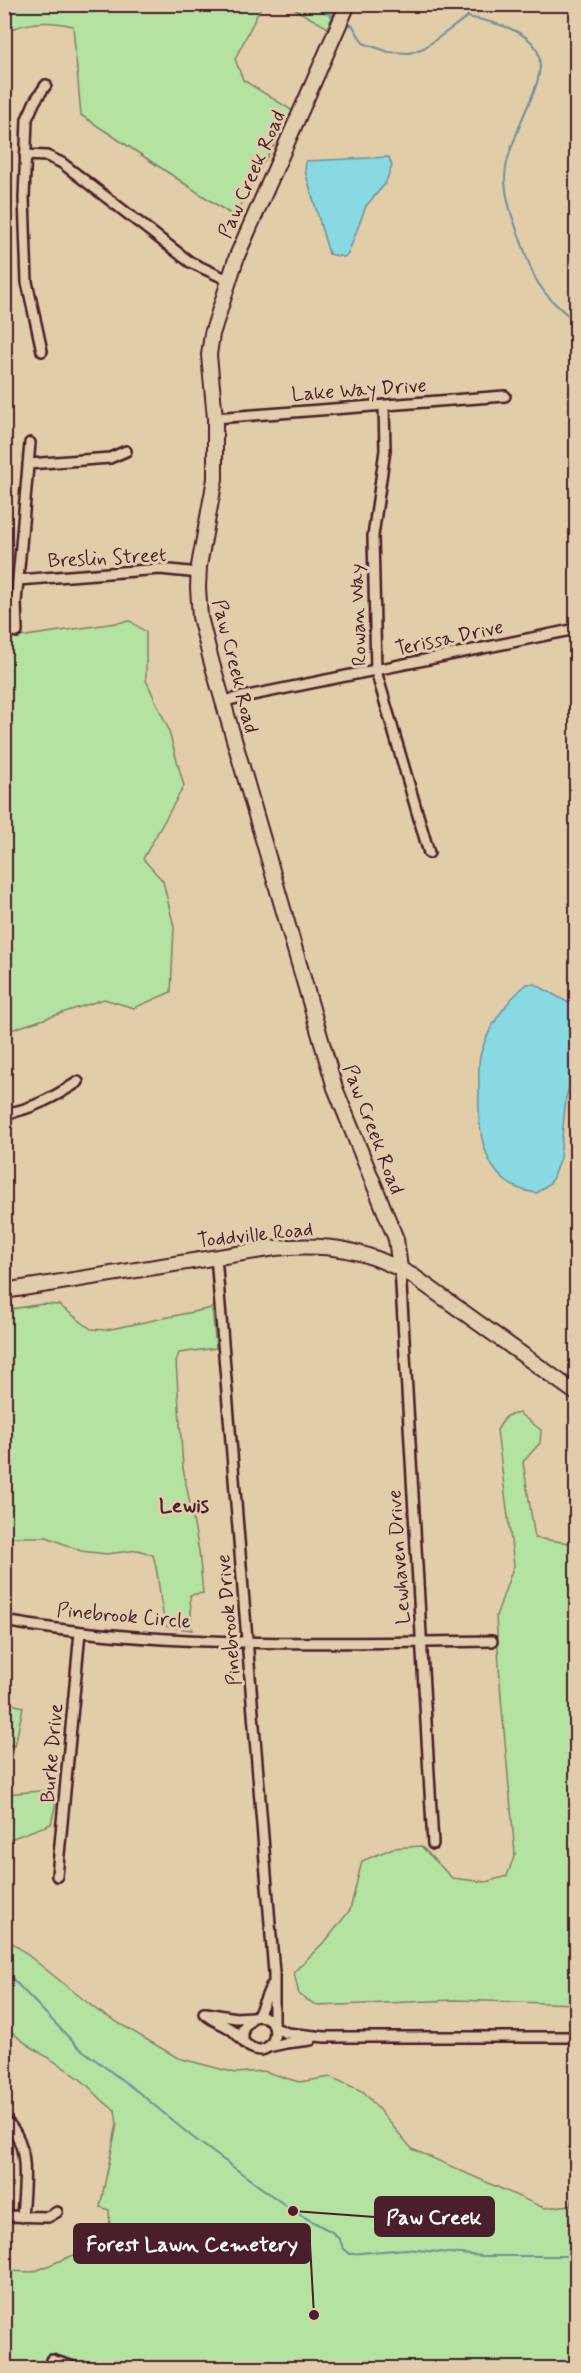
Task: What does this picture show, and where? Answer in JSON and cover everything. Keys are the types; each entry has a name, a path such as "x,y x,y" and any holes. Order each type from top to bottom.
{"street":[{"name":"Paw Creek Road","path":"348,4 271,176 228,280 210,344 210,375 215,418 215,479 198,588 200,617 223,701 335,1088 396,1239 400,1268"},
{"path":"42,351 24,263 25,155 27,119 46,86"},
{"path":"25,155 47,156 62,163 190,262 228,280"},
{"name":"Lake Way Drive","path":"215,418 505,396"},
{"name":"Rowan Way","path":"384,405 385,450 373,536 376,671 429,853"},
{"path":"17,632 18,580 30,443"},
{"path":"28,464 110,458 126,451"},
{"name":"Breslin Street","path":"18,580 160,569 199,573"},
{"name":"Terissa Drive","path":"223,701 576,628"},
{"path":"4,1114 27,1109 49,1100 78,1082"},
{"name":"Toddville Road","path":"4,1291 274,1248 317,1245 362,1253 400,1268 576,1393"},
{"name":"Pinebrook Drive","path":"216,1256 273,1981 274,2027"},
{"name":"Lewhaven Drive","path":"400,1268 434,1844"},
{"name":"Pinebrook Circle","path":"4,1621 80,1632 149,1638 247,1641 492,1641"},
{"name":"Burke Drive","path":"57,1876 80,1632"},
{"name":"Pinebrook Drive","path":"255,2016 273,1981"},
{"path":"325,2037 256,2049 251,2048 234,2031 212,2020 204,2013 236,2018 255,2016 268,2019 274,2027 287,2033 325,2037 576,2037"},
{"path":"243,2039 245,2023 255,2016"},
{"path":"267,2048 274,2039 274,2027"},
{"path":"4,2119 11,2124 23,2151 22,2217"},
{"path":"4,2216 48,2217 57,2212"},
{"path":"50,2368 52,2360 77,2368"}],"green space":[{"path":"5,4 262,5 235,59 243,80 293,111 235,217 81,115 73,26 38,23 5,32"},
{"path":"287,5 336,5 328,28"},
{"path":"130,621 146,632 146,680 168,728 184,786 143,859 163,881 174,927 171,992 134,1008 104,999 5,1030 5,639"},
{"path":"43,1304 59,1305 91,1329 106,1330 212,1308 216,1348 179,1353 176,1362 183,1468 199,1551 203,1593 190,1595 192,1630 166,1626 153,1555 138,1550 106,1554 81,1551 47,1537 5,1537 5,1310"},
{"path":"519,1413 541,1430 540,1443 523,1462 535,1538 576,1544 576,2004 454,2000 318,2006 299,1995 294,1972 328,1938 350,1910 362,1861 393,1848 421,1846 452,1878 486,1882 507,1876 515,1854 496,1616 514,1565 497,1430 506,1416"},
{"path":"5,1702 23,1707 15,1746 5,1744"},
{"path":"52,1790 56,1802 51,1824 5,1841 5,1794"},
{"path":"4,1936 98,2011 178,2058 236,2073 263,2071 299,2082 331,2077 364,2092 412,2149 544,2208 571,2205 576,2186 576,2368 5,2368 5,2271 33,2272 86,2250 95,2227 110,2229 109,2210 100,2207 117,2124 115,2110 87,2085 67,2069 24,2042 5,2025"}],"water":[{"path":"389,157 392,166 385,184 366,206 348,254 344,257 329,254 305,171 306,161"},
{"path":"527,984 535,984 576,1007 576,1061 566,1098 560,1158 551,1182 537,1193 519,1189 494,1169 482,1140 479,1106 479,1064 483,1046 498,1016"}],"waterway":[{"path":"309,4 336,18"},
{"path":"347,23 353,26 363,43 389,52 409,53 424,48 467,17 473,4"},
{"path":"467,17 498,24 520,33 535,47 539,56 537,82 507,164 506,189 513,219 535,277 542,289 560,309 576,322"},
{"path":"574,1006 575,997"},
{"path":"4,1970 77,2046 142,2095 191,2136 293,2211 332,2232 350,2254 405,2249 483,2256 576,2256"}],"place":[{"name":"Paw Creek","path":"293,2211"},
{"name":"Forest Lawn Cemetery","path":"314,2315"}],"district":[{"name":"Lewis","path":"184,1505"}]}
